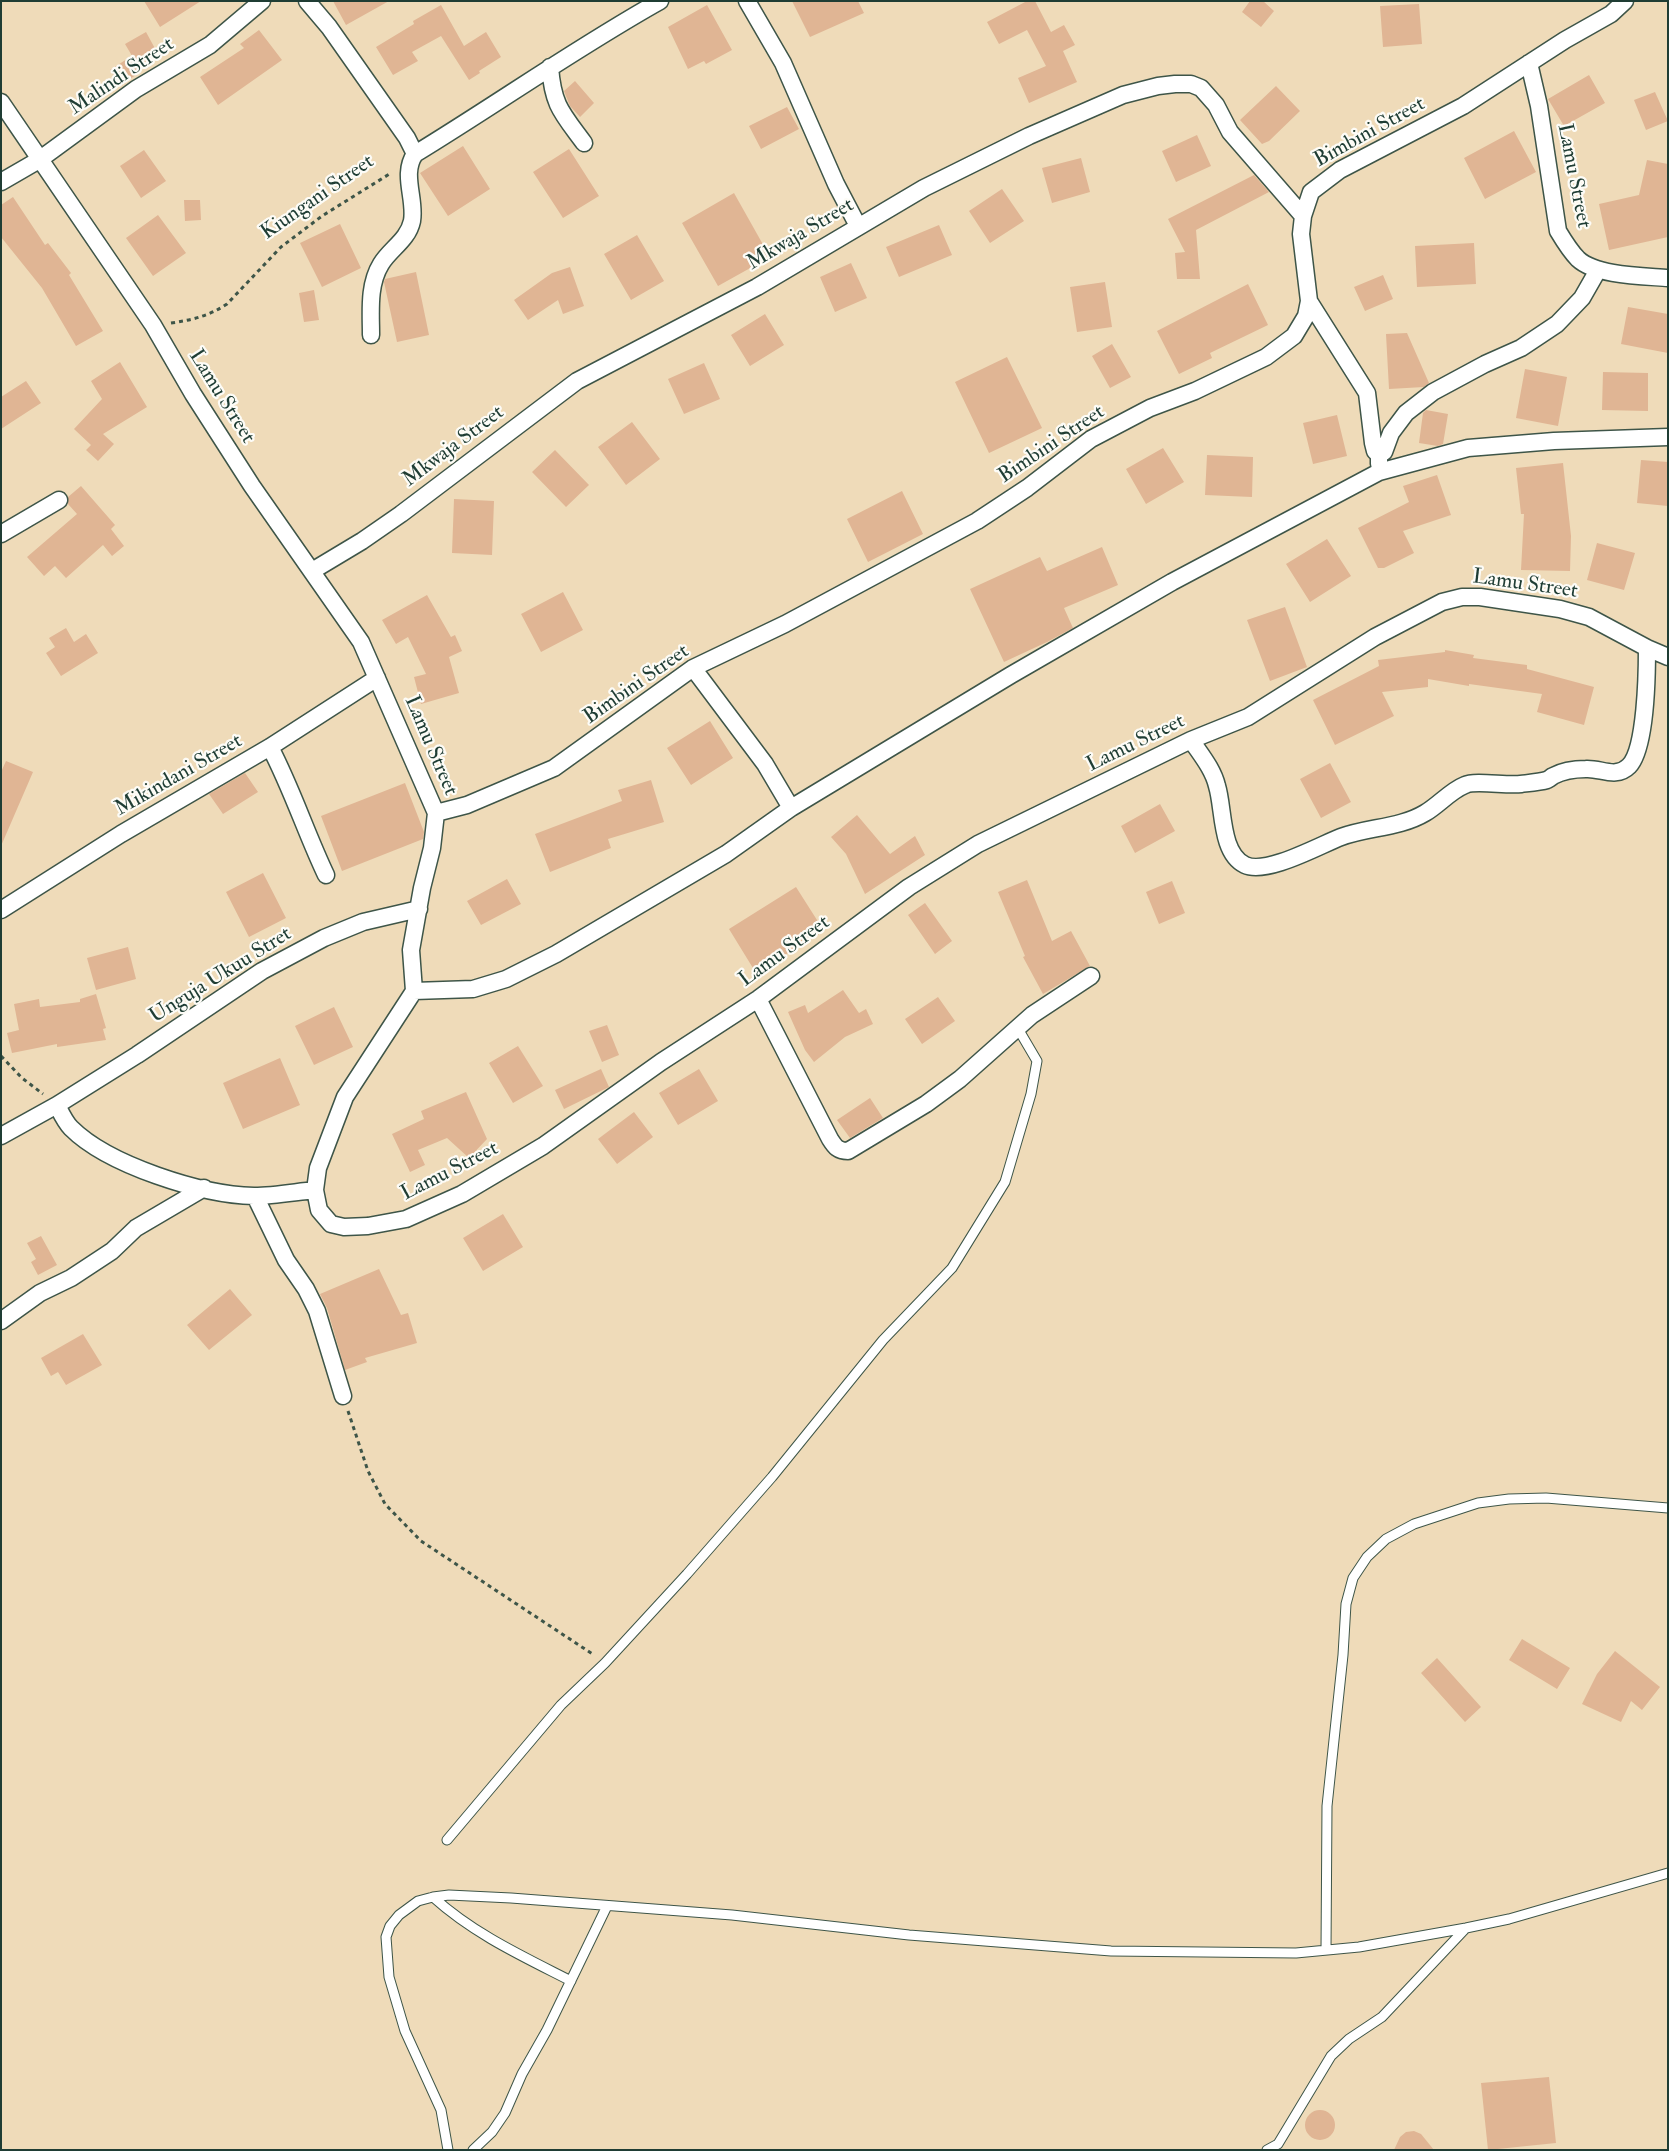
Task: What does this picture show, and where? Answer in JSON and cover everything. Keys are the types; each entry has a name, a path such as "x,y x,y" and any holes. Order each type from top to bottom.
{"street":[{"name":"Malindi Street","path":"1,182 39,160 136,89 210,45 262,1"},
{"path":"307,1 329,27 407,138 412,158 550,67 660,1"},
{"path":"747,1 784,63 836,184 858,226"},
{"name":"Bimbini Street","path":"436,813 467,805 554,768 693,668 785,624 977,521 1027,488 1092,439 1150,408 1195,391 1266,357 1294,336 1306,316 1309,301 1301,234 1303,216 1311,192 1340,170 1463,106 1565,40 1611,14 1625,1"},
{"name":"Lamu Street","path":"1529,63 1539,106 1558,231 1579,260 1598,270 1634,276 1668,278"},
{"path":"550,67 554,99 584,144"},
{"name":"Mkwaja Street","path":"312,571 362,541 401,514 577,380 757,287 924,188 1029,136 1123,95 1175,84 1191,84 1201,88 1216,105 1230,132 1303,216"},
{"name":"Lamu Street","path":"1,102 153,325 193,394 252,486 361,642 436,813 432,848 411,950 414,992 345,1097 318,1168 315,1190 319,1210 331,1224 344,1227 368,1226 406,1220 462,1194 543,1146 661,1062 758,999 909,887 978,844 1191,740 1248,717 1375,637 1442,602 1462,597 1480,597 1536,604 1590,617 1647,648 1668,657"},
{"name":"Kiungani Street","path":"371,336 371,295 376,275 381,264 408,232 411,223 413,212 410,188 412,158"},
{"path":"1379,455 1384,452 1391,433 1406,413 1433,392 1485,364 1521,348 1557,324 1582,298 1598,270"},
{"path":"1309,301 1367,393 1372,443 1379,455 1379,472"},
{"path":"414,992 474,989 506,978 556,954 726,854 791,808 1011,675 1172,582 1379,472 1468,448 1554,440 1668,437"},
{"path":"1,534 59,500"},
{"path":"1191,740 1210,768 1217,785 1221,803 1221,817 1232,850 1239,862 1247,866 1262,866 1287,860 1342,837 1409,820 1425,814 1466,784 1522,784 1548,779 1572,769 1593,768 1604,773 1620,772 1630,766 1637,754 1647,690 1647,648"},
{"path":"693,668 765,764 791,808"},
{"name":"Mikindani Street","path":"1,910 121,834 270,747 377,678"},
{"path":"270,747 285,776 307,834 326,875"},
{"name":"Unguja Ukuu Stret","path":"1,1136 57,1105 137,1055 262,971 324,938 363,922 418,910"},
{"path":"758,999 830,1139 836,1148 841,1151 848,1151 926,1104 960,1079 1032,1015 1091,976"},
{"path":"57,1105 69,1126 82,1138 134,1168 161,1177 204,1188 255,1196 315,1190"},
{"path":"1,1321 40,1293 71,1278 112,1251 136,1228 204,1188"},
{"path":"255,1196 275,1239 292,1270 306,1288 317,1311 343,1396"}],"lane":[{"path":"448,1840 561,1705 604,1663 772,1477 883,1340 952,1268 1005,1182 1031,1094 1037,1061 1017,1028"},
{"path":"1326,1950 1327,1806 1343,1655 1346,1604 1353,1578 1367,1557 1386,1539 1414,1524 1478,1503 1510,1499 1546,1498 1668,1508"},
{"path":"448,2150 441,2110 405,2031 389,1977 386,1937 390,1926 399,1915 418,1901 433,1897 449,1895 732,1915 909,1936 1111,1951 1296,1953 1358,1947 1509,1919 1668,1873"},
{"path":"433,1897 481,1934 571,1980"},
{"path":"473,2150 492,2132 505,2112 522,2074 547,2030 607,1906"},
{"path":"1267,2150 1278,2144 1331,2056 1349,2039 1382,2017 1466,1928"}],"path":[{"name":"Kiungani Street","path":"153,325 190,320 216,311 227,304 281,247 322,216 412,158"},
{"path":"1,1056 22,1078 57,1105"},
{"path":"343,1396 368,1471 385,1504 421,1540 577,1643 604,1663"}],"building":[{"path":"144,1 201,1 160,27"},
{"path":"333,1 389,1 346,25"},
{"path":"792,1 858,1 864,13 810,37"},
{"path":"1027,1 1035,1 1051,32 1064,25 1075,45 1063,51 1077,82 1029,103 1018,78 1046,66 1027,30 999,44 987,22"},
{"path":"1250,1 1263,1 1274,11 1261,27 1242,12"},
{"path":"1419,4 1422,44 1383,47 1380,6"},
{"path":"441,5 464,46 486,32 501,57 469,80 441,36 412,52 418,61 393,75 376,47 414,24 413,21"},
{"path":"707,5 732,50 706,64 704,61 688,69 668,27"},
{"path":"259,30 282,60 218,105 200,77 244,48 240,44"},
{"path":"146,32 158,54 138,66 125,44"},
{"path":"130,57 140,72 120,86 110,70"},
{"path":"1589,75 1605,103 1564,126 1548,99"},
{"path":"575,81 594,103 580,117 570,106 564,91"},
{"path":"1276,86 1300,111 1269,141 1262,144 1240,120"},
{"path":"1655,92 1668,121 1646,130 1634,100"},
{"path":"787,107 799,129 761,149 749,126"},
{"path":"1514,131 1536,172 1485,199 1464,158"},
{"path":"1197,135 1211,166 1176,182 1162,151"},
{"path":"463,146 490,189 448,216 420,173"},
{"path":"569,149 599,196 563,218 533,172"},
{"path":"144,150 166,181 141,198 120,166"},
{"path":"1081,158 1090,192 1052,203 1042,168"},
{"path":"1647,160 1668,164 1668,237 1609,250 1599,204 1639,195"},
{"path":"1254,175 1269,192 1196,230 1200,279 1177,279 1175,253 1185,252 1168,219"},
{"path":"1002,189 1024,221 990,243 969,211"},
{"path":"734,193 770,257 718,286 682,223"},
{"path":"13,197 45,245 48,243 71,273 69,275 103,331 76,346 42,288 1,237 1,205"},
{"path":"184,200 200,200 201,220 185,221"},
{"path":"158,215 186,253 153,276 126,238"},
{"path":"340,224 361,268 322,287 300,243"},
{"path":"939,225 952,255 899,277 886,247"},
{"path":"637,235 664,281 631,300 604,254"},
{"path":"1474,243 1476,284 1417,287 1415,246"},
{"path":"851,263 867,298 835,312 820,277"},
{"path":"570,267 584,306 563,314 558,300 528,320 514,300 552,273"},
{"path":"416,272 429,335 397,342 384,282 385,279"},
{"path":"1383,275 1393,299 1365,311 1354,287"},
{"path":"1105,282 1112,327 1077,332 1070,287"},
{"path":"1248,284 1268,325 1210,353 1212,358 1179,374 1157,331"},
{"path":"314,290 319,320 304,322 299,293"},
{"path":"1628,307 1668,314 1668,353 1621,344"},
{"path":"765,314 784,345 750,366 731,335"},
{"path":"1407,333 1429,383 1424,387 1389,389 1386,334"},
{"path":"1112,344 1131,377 1110,388 1092,356"},
{"path":"1007,357 1042,428 989,453 955,382"},
{"path":"120,362 147,407 103,434 114,444 98,461 86,450 91,445 74,429 102,399 91,381"},
{"path":"704,363 720,399 684,414 668,379"},
{"path":"1525,369 1567,377 1558,426 1516,418"},
{"path":"1603,372 1648,373 1648,411 1602,410"},
{"path":"26,381 41,403 1,429 1,397"},
{"path":"1426,410 1448,414 1443,444 1438,446 1419,443 1423,413"},
{"path":"1337,415 1347,456 1313,464 1303,423"},
{"path":"632,422 660,459 626,485 598,447"},
{"path":"1163,448 1184,482 1146,504 1126,469"},
{"path":"555,450 589,485 566,507 532,472"},
{"path":"1207,455 1253,457 1252,497 1205,495"},
{"path":"1641,460 1668,462 1668,506 1637,503"},
{"path":"1563,463 1571,536 1570,571 1521,570 1524,514 1521,514 1516,468"},
{"path":"1437,475 1451,515 1403,531 1414,553 1384,568 1378,568 1358,528 1409,502 1403,486"},
{"path":"81,486 115,525 111,529 124,546 112,556 103,545 66,578 55,566 44,576 27,557 77,514 68,504 68,497"},
{"path":"902,491 923,534 868,562 847,519"},
{"path":"454,499 494,501 492,555 452,553"},
{"path":"1327,539 1351,576 1310,602 1286,564"},
{"path":"1597,543 1635,553 1624,590 1587,580"},
{"path":"1102,547 1118,585 1064,608 1073,628 1004,662 970,589 1040,557 1047,571"},
{"path":"563,592 583,630 541,652 521,614"},
{"path":"427,595 451,637 455,635 462,651 449,657 459,693 421,704 414,677 426,674 408,637 396,644 382,620"},
{"path":"1285,607 1307,667 1270,681 1247,620"},
{"path":"66,628 74,642 86,634 98,653 61,676 46,653 55,647 49,638"},
{"path":"1445,650 1474,655 1473,658 1527,665 1527,669 1594,687 1584,725 1537,712 1542,694 1469,684 1469,686 1428,679 1428,687 1382,692 1394,716 1335,745 1313,700 1379,666 1378,660 1445,652"},
{"path":"710,721 733,758 691,785 667,748"},
{"path":"6,761 33,772 1,846 1,772"},
{"path":"1330,763 1351,802 1321,818 1300,779"},
{"path":"245,773 258,792 223,814 209,794"},
{"path":"651,780 664,822 608,839 611,848 550,872 535,834 622,801 618,790"},
{"path":"405,783 424,832 423,839 342,871 321,816"},
{"path":"1160,804 1175,831 1135,853 1121,826"},
{"path":"857,815 890,854 915,836 925,855 865,894 846,854 831,837"},
{"path":"263,873 286,918 249,937 226,892"},
{"path":"507,879 521,904 481,925 467,901"},
{"path":"1027,880 1052,941 1071,931 1090,966 1043,994 1023,957 1025,956 998,892"},
{"path":"1172,881 1185,913 1159,924 1146,892"},
{"path":"796,887 824,931 756,973 729,929"},
{"path":"925,903 952,941 935,954 908,915"},
{"path":"128,947 136,979 96,990 87,958"},
{"path":"843,990 859,1013 866,1009 873,1024 845,1037 814,1062 805,1050 788,1012 805,1005 808,1013"},
{"path":"96,994 106,1028 103,1029 106,1040 57,1047 57,1044 12,1053 7,1033 19,1030 14,1004 39,999 40,1007 80,1002 80,999"},
{"path":"938,997 955,1021 922,1044 905,1019"},
{"path":"334,1007 353,1047 314,1065 295,1026"},
{"path":"607,1025 619,1055 602,1062 589,1031"},
{"path":"518,1046 543,1086 513,1103 489,1063"},
{"path":"280,1058 300,1105 243,1129 223,1083"},
{"path":"601,1069 609,1087 564,1109 555,1090"},
{"path":"699,1069 718,1101 678,1125 659,1093"},
{"path":"466,1092 487,1139 469,1158 447,1138 418,1150 425,1165 410,1172 392,1134 424,1119 421,1111"},
{"path":"870,1098 883,1118 850,1138 837,1120"},
{"path":"634,1112 653,1137 617,1164 598,1139"},
{"path":"503,1214 523,1247 483,1271 463,1238"},
{"path":"41,1236 57,1265 38,1275 31,1262 36,1259 27,1243"},
{"path":"379,1269 401,1315 408,1313 417,1343 365,1358 367,1362 345,1370 327,1308 320,1294"},
{"path":"230,1289 252,1315 209,1350 187,1325"},
{"path":"83,1334 102,1365 66,1385 58,1372 51,1376 41,1358"},
{"path":"1522,1639 1570,1668 1557,1689 1509,1660"},
{"path":"1615,1651 1660,1687 1642,1710 1631,1701 1621,1722 1582,1704 1597,1674"},
{"path":"1437,1658 1481,1707 1465,1722 1421,1673"},
{"path":"1549,2077 1556,2143 1488,2150 1481,2083"},
{"path":"1320,2110 1331,2114 1335,2125 1331,2136 1320,2140 1309,2136 1305,2125 1309,2114"},
{"path":"1414,2131 1421,2134 1434,2150 1394,2150 1400,2137 1406,2132"}]}
